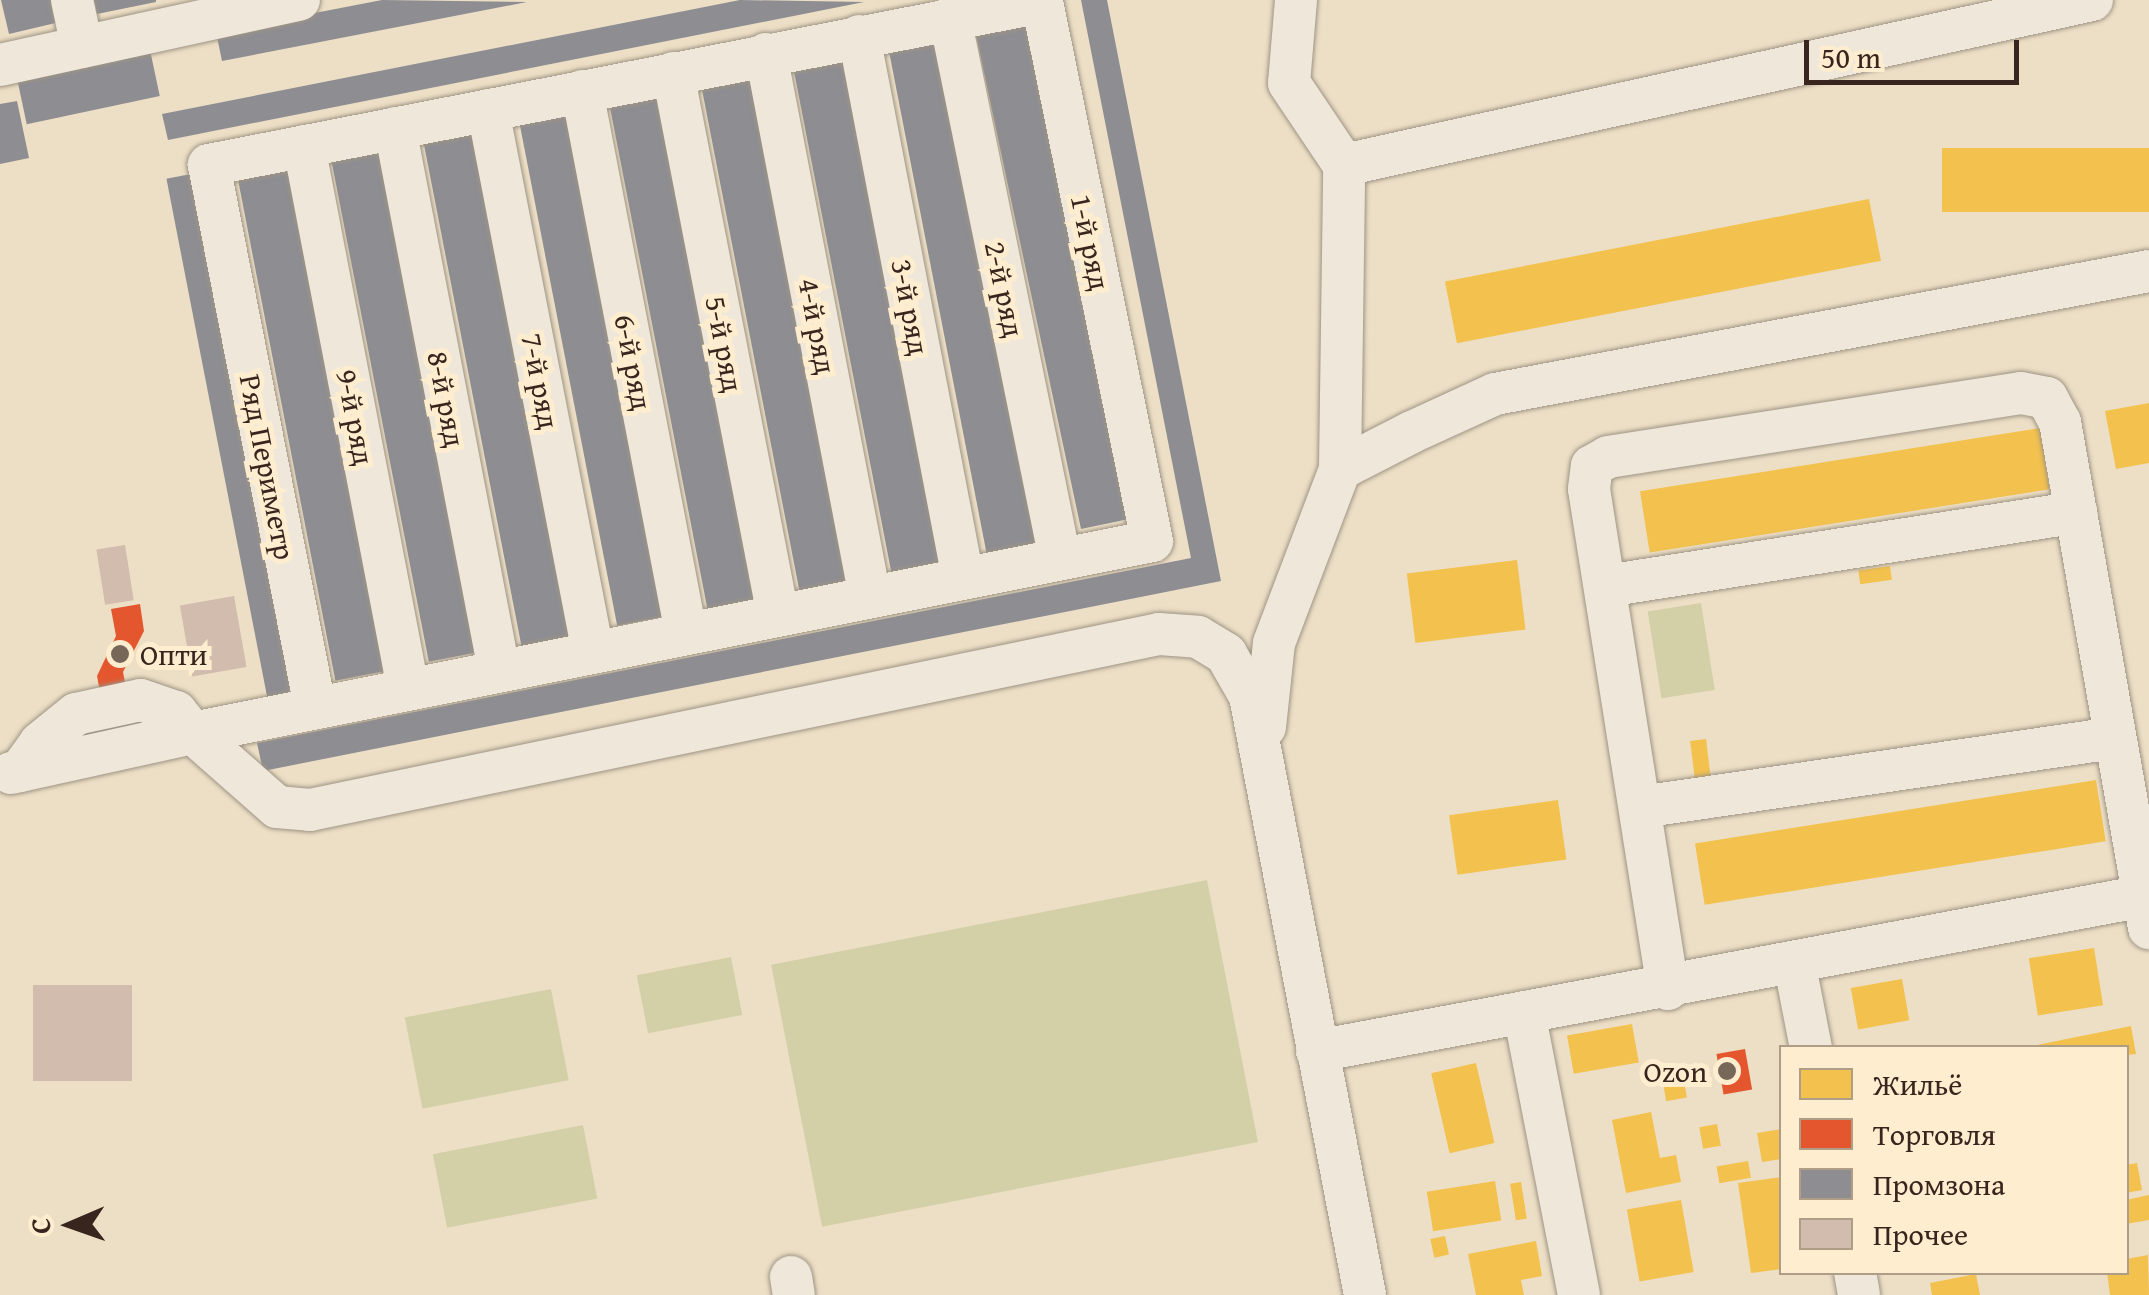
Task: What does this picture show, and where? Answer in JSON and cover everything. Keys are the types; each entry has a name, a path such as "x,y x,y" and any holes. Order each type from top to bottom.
{"street":[{"path":"72,0 82,47"},
{"path":"1262,758 1274,643 1340,469 1344,164 1289,82 1296,0"},
{"path":"1344,164 2092,0"},
{"path":"0,64 82,47 172,13 285,2"},
{"name":"1-й ряд","path":"1006,7 1042,2 1152,540 1060,559"},
{"name":"Ряд Периметр","path":"316,707 209,165 1006,7"},
{"name":"2-й ряд","path":"950,18 1060,559"},
{"name":"3-й ряд","path":"859,36 963,578"},
{"name":"4-й ряд","path":"766,54 870,597"},
{"name":"5-й ряд","path":"674,73 778,615"},
{"name":"6-й ряд","path":"582,91 686,633"},
{"name":"7-й ряд","path":"488,110 592,652"},
{"name":"8-й ряд","path":"395,128 500,670"},
{"name":"9-й ряд","path":"304,146 408,688"},
{"path":"1340,469 1495,394 2149,272"},
{"path":"1317,1051 2147,906 2060,422 2046,398 2034,394 1628,454 1600,460 1589,476 1668,989"},
{"path":"1606,586 2076,512"},
{"path":"10,773 408,688 1060,559"},
{"path":"193,732 276,807 310,810 1159,634 1198,638 1226,654 1250,696 1365,1295"},
{"path":"1641,807 2115,738"},
{"path":"1795,966 1810,1045"},
{"path":"1524,1012 1579,1295"}],"shaded area":[{"path":"1701,603 1715,690 1661,698 1648,611"},
{"path":"1207,880 1258,1142 822,1227 771,965"},
{"path":"731,957 742,1015 648,1033 637,975"},
{"path":"551,989 569,1080 422,1109 405,1017"},
{"path":"583,1125 597,1199 447,1228 433,1154"}],"building: Жильё":[{"path":"1942,148 2149,148 2149,212 1942,212"},
{"path":"1869,199 1881,261 1457,343 1445,281"},
{"path":"2149,403 2149,463 2116,469 2105,411"},
{"path":"2040,428 2050,489 1650,553 1640,491"},
{"path":"1517,560 1526,629 1415,643 1407,574"},
{"path":"1890,566 1892,580 1860,584 1858,570"},
{"path":"1706,739 1711,777 1695,779 1690,741"},
{"path":"2096,780 2106,841 1705,905 1695,844"},
{"path":"1558,800 1566,859 1457,875 1449,815"},
{"path":"2094,948 2103,1005 2038,1016 2029,958"},
{"path":"1902,979 1909,1020 1858,1029 1851,988"},
{"path":"1632,1024 1639,1062 1574,1074 1567,1035"},
{"path":"2131,1026 2136,1054 2129,1055 2129,1045 2037,1045"},
{"path":"1476,1063 1494,1143 1450,1153 1431,1073"},
{"path":"1681,1064 1687,1097 1666,1101 1660,1068"},
{"path":"1651,1112 1660,1158 1676,1155 1681,1182 1626,1193 1612,1120"},
{"path":"1717,1124 1721,1146 1703,1149 1699,1127"},
{"path":"1779,1129 1779,1159 1762,1162 1757,1133"},
{"path":"1748,1161 1751,1178 1719,1183 1716,1167"},
{"path":"2137,1163 2142,1190 2129,1192 2129,1164"},
{"path":"1779,1177 1779,1269 1751,1273 1738,1183"},
{"path":"1495,1181 1501,1221 1433,1231 1427,1192"},
{"path":"1521,1182 1527,1219 1516,1220 1510,1184"},
{"path":"2149,1195 2149,1220 2129,1223 2129,1199"},
{"path":"1681,1200 1694,1272 1640,1281 1627,1210"},
{"path":"1445,1236 1449,1255 1434,1258 1430,1239"},
{"path":"1536,1241 1542,1276 1521,1280 1524,1295 1476,1295 1468,1254"},
{"path":"2148,1255 2149,1295 2110,1295 2107,1275 2129,1275 2129,1258"},
{"path":"1976,1275 1980,1295 1932,1295 1930,1283"}],"building: Торговля":[{"name":"Опти","path":"140,604 144,631 123,672 132,718 106,723 97,676 116,636 111,609"},
{"path":"1745,1049 1752,1089 1724,1094 1716,1054"}],"building: Промзона":[{"path":"1,0 60,0 64,21 9,34"},
{"path":"94,0 156,0 156,2 97,14"},
{"path":"382,0 527,2 222,61 216,32"},
{"path":"740,0 864,2 168,140 162,114"},
{"path":"1081,0 1107,0 1221,581 263,771 257,743 1191,558"},
{"path":"1028,20 1134,518 1081,529 975,31"},
{"path":"936,31 1036,546 987,556 887,41"},
{"path":"150,50 160,96 27,124 17,78"},
{"path":"844,51 944,564 892,575 792,61"},
{"path":"753,69 852,580 799,591 700,79"},
{"path":"661,87 761,601 708,612 608,97"},
{"path":"17,101 29,158 0,164 0,104"},
{"path":"571,105 670,615 617,626 518,115"},
{"path":"475,124 575,636 522,647 422,134"},
{"path":"383,143 482,651 429,662 330,153"},
{"path":"289,159 388,670 335,681 236,169"},
{"path":"191,174 294,702 269,707 166,179"}],"building: Прочее":[{"path":"125,545 134,600 105,605 96,550"},
{"path":"234,596 247,667 192,676 180,606"},
{"path":"33,985 132,985 132,1081 33,1081"}],"place":[{"name":"Опти","path":"120,654"},
{"name":"Ozon","path":"1727,1071"}]}
